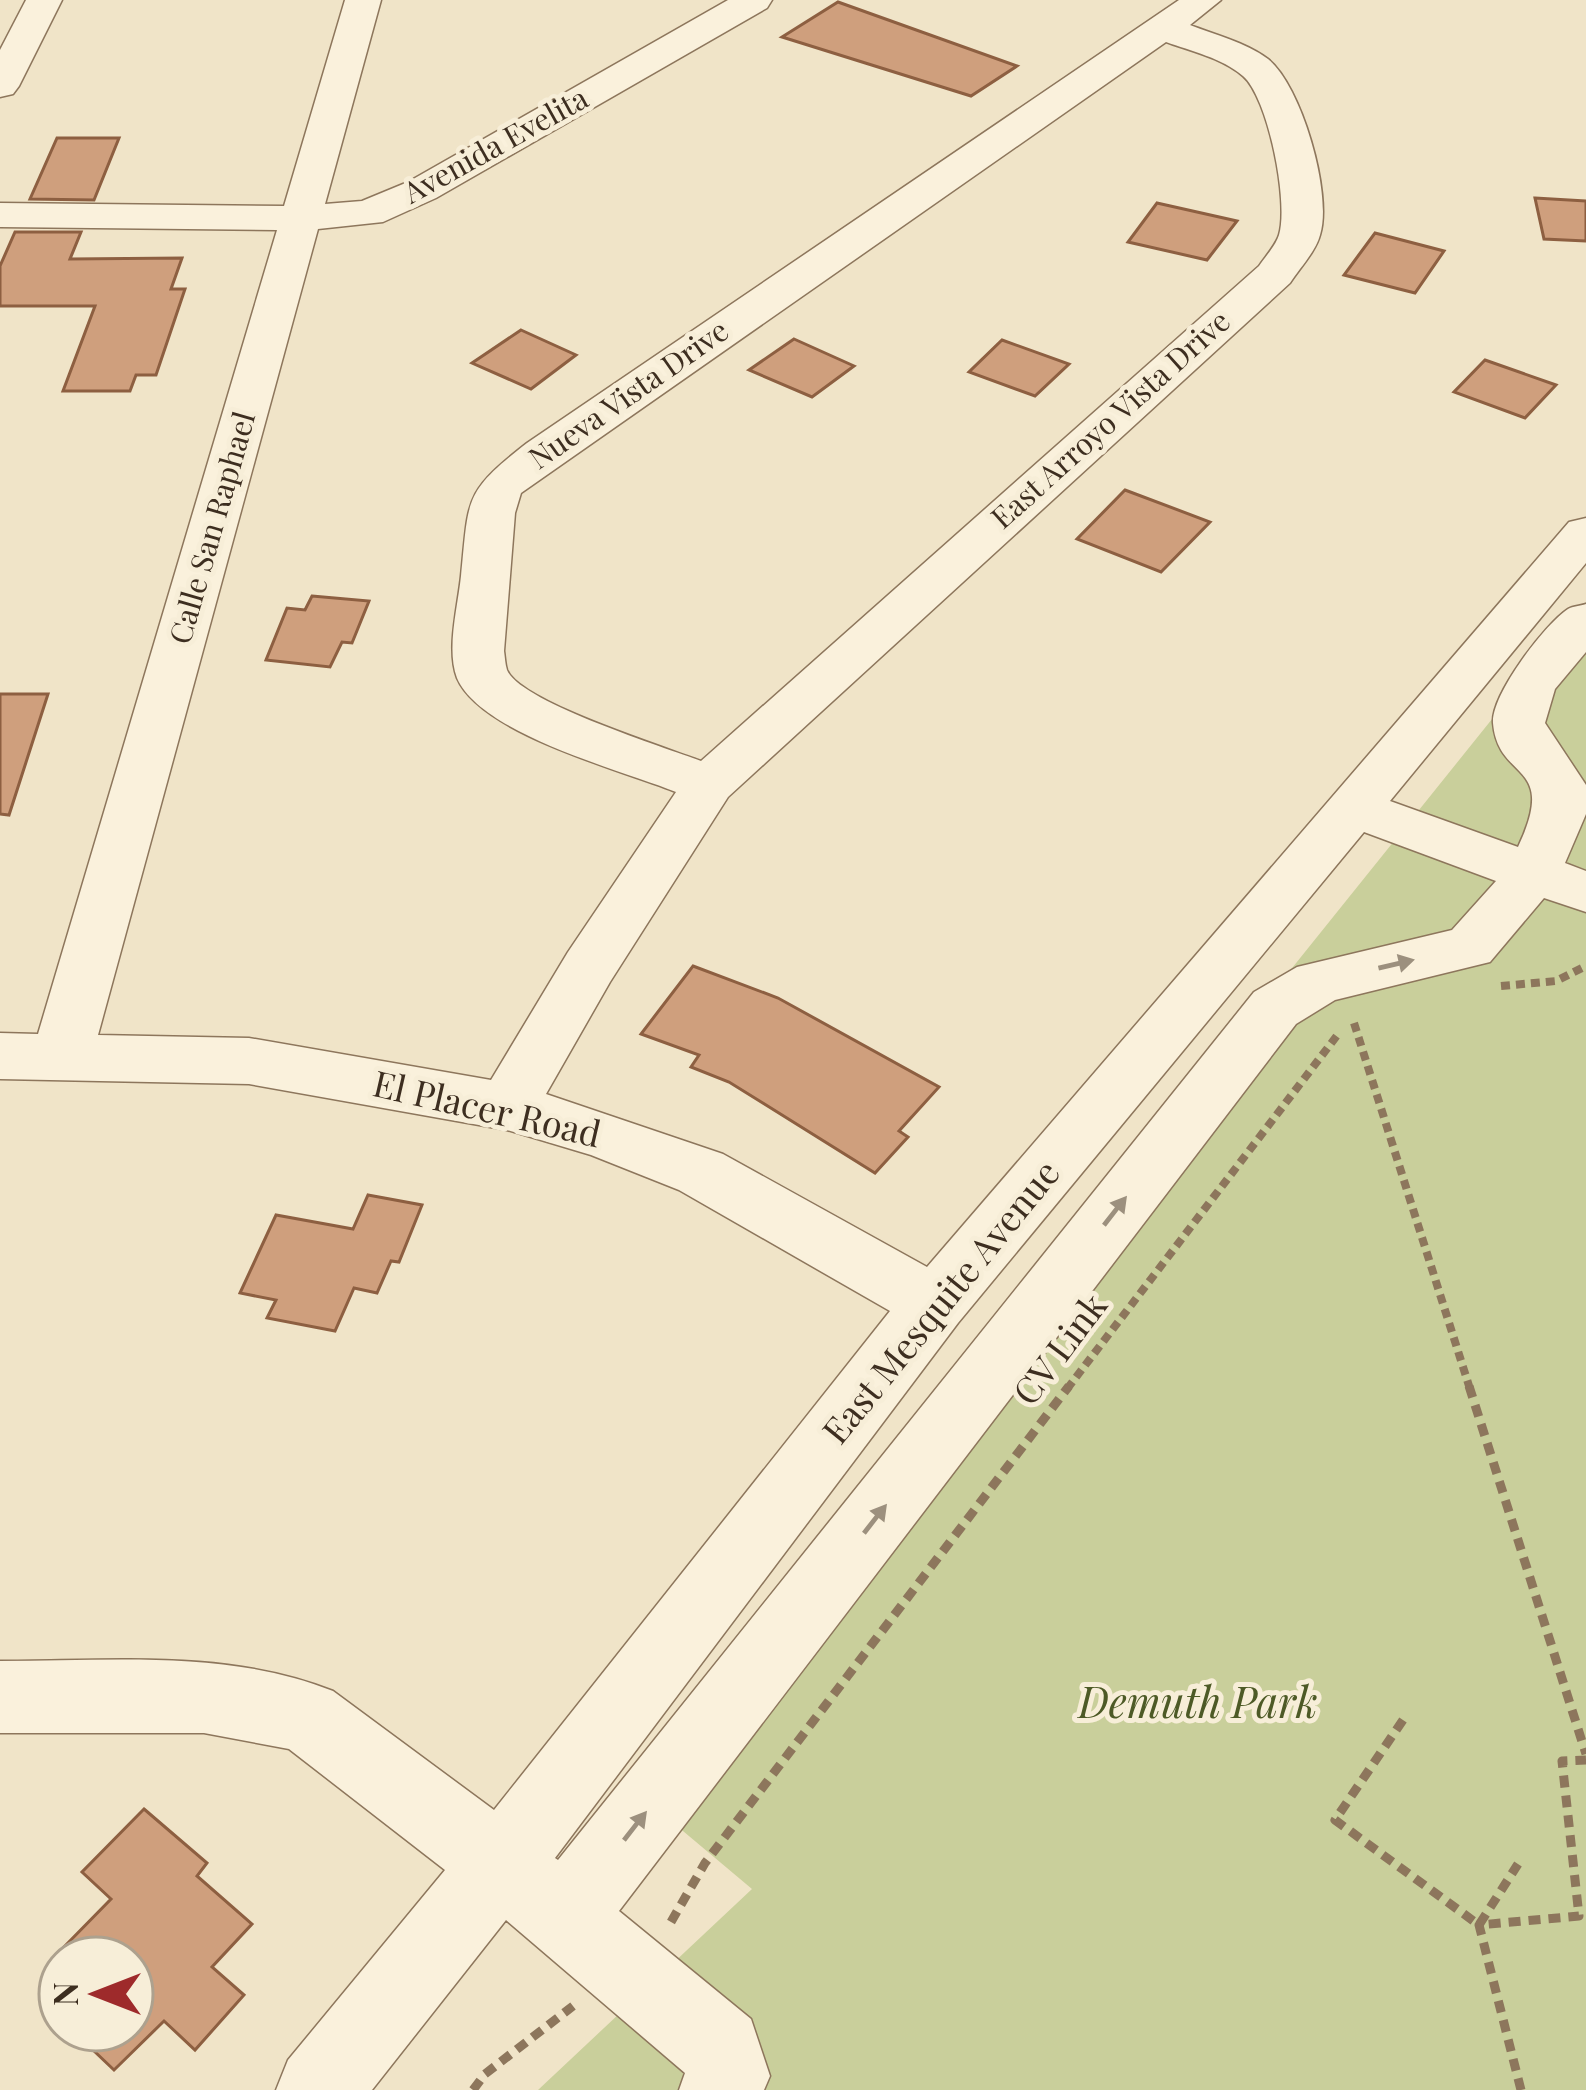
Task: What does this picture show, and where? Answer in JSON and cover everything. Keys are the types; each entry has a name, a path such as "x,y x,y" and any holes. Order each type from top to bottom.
{"street":[{"path":"0,86 44,0"},
{"name":"Calle San Raphael","path":"62,1056 363,0"},
{"name":"Nueva Vista Drive","path":"709,784 534,717 503,698 482,676 479,651 491,513 500,487 543,452 1203,0"},
{"name":"Avenida Evelita","path":"0,215 301,218 369,213 422,190 726,6"},
{"name":"East Arroyo Vista Drive","path":"709,784 1275,274 1300,235 1301,190 1278,95 1256,68 1222,49 1165,29"},
{"name":"East Mesquite Avenue","path":"318,2090 501,1864 935,1304 1586,532"},
{"path":"563,1918 1275,1007 1318,982 1470,947 1559,883 1571,785 1519,730 1520,707 1586,620"},
{"path":"507,1106 589,967 709,784"},
{"path":"1354,808 1559,883"},
{"name":"El Placer Road","path":"0,1056 249,1061 507,1106 608,1136 701,1172 935,1304"},
{"path":"0,1697 204,1696 306,1716 501,1864 721,2049 728,2076 721,2090"}],"path":[{"path":"1498,986 1556,981 1586,966"},
{"name":"CV Link","path":"676,1918 705,1863 1352,1016 1364,1009"},
{"path":"1352,1016 1586,1757 1562,1761 1579,1916 1479,1925"},
{"path":"1403,1720 1335,1820 1479,1925 1521,2090"},
{"path":"1479,1925 1518,1864"},
{"path":"473,2090 485,2074"}],"green space":[{"name":"Demuth Park","path":"1586,602 1586,2090 538,2090 752,1889 633,1789"}],"building":[{"path":"838,2 1017,66 971,96 782,37"},
{"path":"57,138 119,138 94,200 30,199"},
{"path":"1535,198 1586,201 1586,241 1544,239"},
{"path":"1157,203 1237,221 1207,260 1128,242"},
{"path":"15,232 81,232 70,259 182,258 171,289 185,289 156,375 136,375 130,391 63,391 95,306 0,306 0,266"},
{"path":"1375,233 1444,251 1415,293 1344,275"},
{"path":"521,330 576,355 531,389 472,363"},
{"path":"794,339 854,366 812,397 749,370"},
{"path":"1002,340 1069,364 1035,396 969,372"},
{"path":"1485,360 1556,385 1525,418 1454,392"},
{"path":"1125,490 1210,522 1161,572 1077,539"},
{"path":"312,596 369,601 352,643 342,642 330,667 266,660 287,608 305,610"},
{"path":"0,694 48,694 9,815 0,814"},
{"path":"693,966 778,998 939,1087 899,1131 908,1137 875,1173 729,1082 691,1067 699,1055 641,1034"},
{"path":"368,1195 422,1205 399,1262 391,1261 377,1293 354,1288 335,1331 267,1318 276,1300 240,1293 276,1215 353,1229"},
{"path":"144,1809 207,1863 197,1876 252,1924 212,1967 244,1995 195,2050 164,2021 156,2029 156,1934 77,1934 111,1899 82,1872"},
{"path":"97,2054 130,2054 114,2070"}]}
